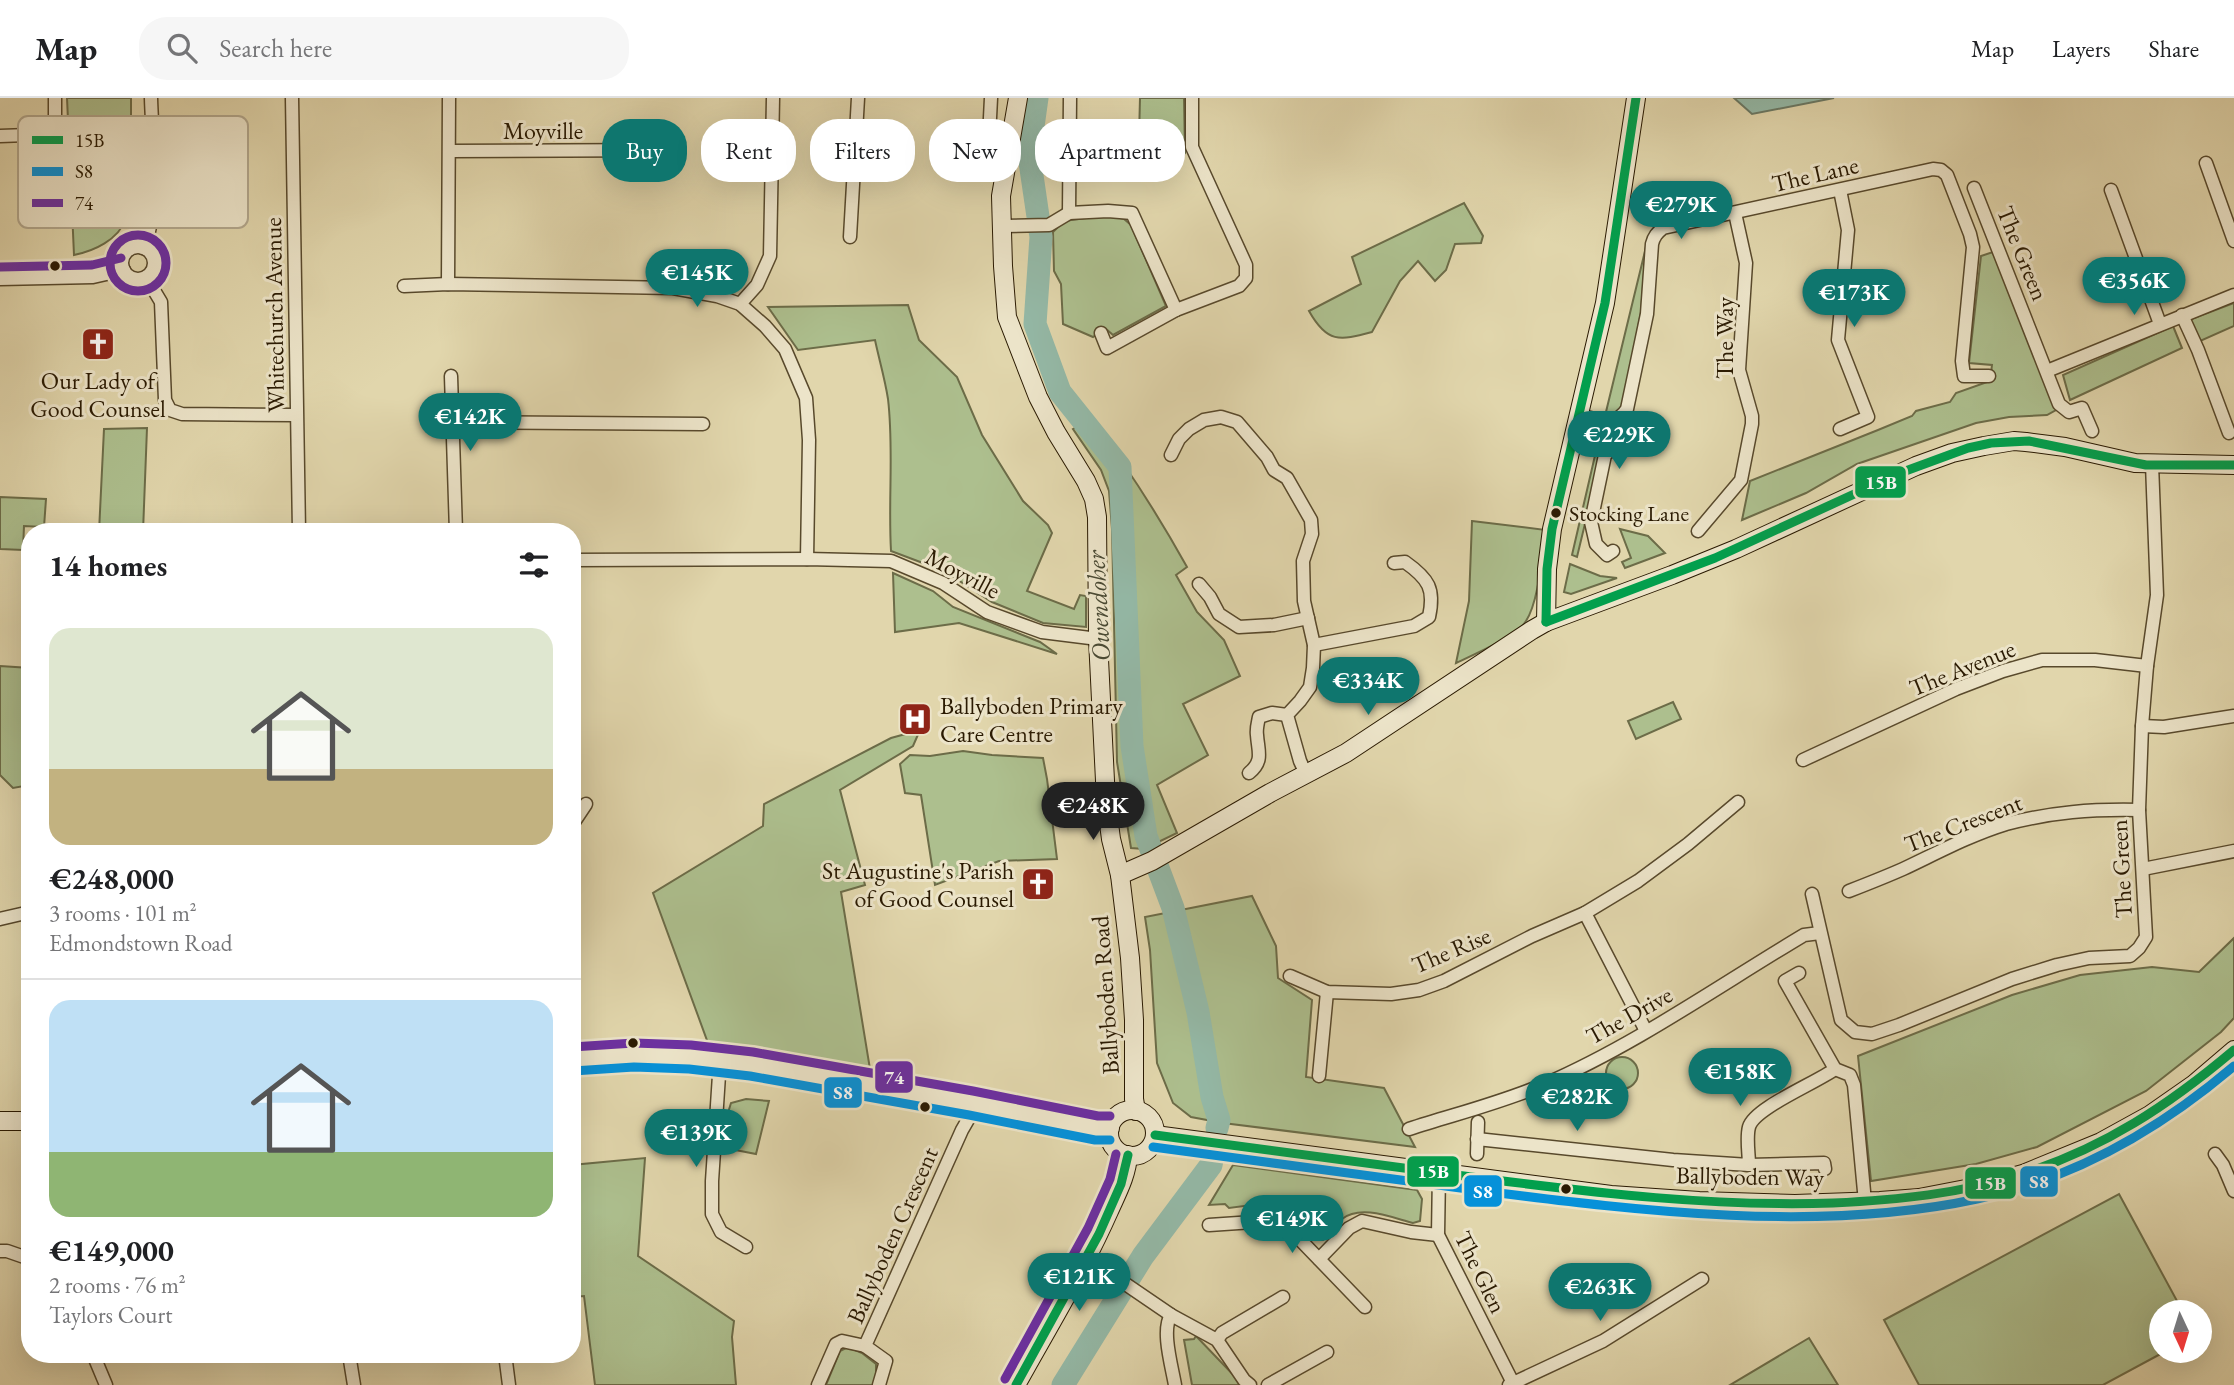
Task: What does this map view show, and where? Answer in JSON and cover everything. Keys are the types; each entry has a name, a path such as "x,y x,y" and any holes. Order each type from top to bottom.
{"main road":[{"name":"Ballyboden Road","path":"1018,98 1001,196 1007,317 1038,397 1094,499 1098,531 1098,639 1106,801 1111,839 1120,875 1130,958 1136,1111"},
{"path":"1546,622 1547,569 1552,528 1605,303 1636,98"},
{"path":"1120,875 1154,860 1375,735 1532,629 1723,555 1916,466 1952,453 2014,441 2065,447 2099,456 2152,464 2234,465"},
{"name":"Ballyboden Way","path":"1155,1135 1636,1197 1795,1204 1919,1198 1965,1189 2034,1170 2101,1142 2150,1115 2234,1050"},
{"path":"581,1058 634,1055 720,1060 977,1104 1097,1128 1110,1128"},
{"path":"1126,1111 1136,1111 1149,1118 1155,1135 1152,1144 1144,1152 1128,1155 1113,1146 1110,1128 1119,1115 1126,1111"},
{"path":"0,1121 21,1121"},
{"path":"1016,1385 1085,1260 1125,1173 1128,1155"}],"street":[{"path":"55,98 55,116"},
{"path":"151,98 151,116"},
{"name":"Whitechurch Avenue","path":"292,98 299,523"},
{"path":"448,284 449,98"},
{"path":"740,304 757,285 770,256 773,98"},
{"path":"850,237 858,98"},
{"path":"990,119 991,98"},
{"path":"1069,213 1070,98"},
{"path":"1101,333 1107,348 1176,310 1239,286 1247,278 1246,265 1192,147 1192,98"},
{"path":"0,136 18,135"},
{"name":"Moyville","path":"450,150 602,150"},
{"path":"2206,163 2234,241"},
{"name":"The Lane","path":"1613,551 1607,555 1596,544 1591,522 1605,455 1623,436 1618,420 1627,409 1647,314 1652,243 1654,236 1663,228 1933,169 1941,170 1947,175 1973,247 1964,376 1989,376"},
{"name":"The Green","path":"1974,188 2061,407 2069,412 2082,408 2092,431"},
{"path":"1840,190 1848,230 1838,341 1868,417 1840,429"},
{"path":"2111,190 2160,324"},
{"path":"1002,226 1049,225 1069,213 1132,213 1176,310"},
{"name":"The Way","path":"1698,531 1741,480 1752,424 1740,370 1746,263 1735,213"},
{"path":"143,247 149,228"},
{"path":"1970,234 1990,228"},
{"path":"143,247 153,258 153,269 146,276 136,279 124,270 122,260 128,250 143,247"},
{"path":"0,279 93,276 124,270"},
{"path":"146,276 160,302 164,400 170,410 182,414 296,415"},
{"path":"404,286 448,284 673,288 717,296 740,304 765,326 785,349 806,398 809,440 807,559"},
{"path":"2047,371 2234,295"},
{"path":"2182,315 2203,362 2229,433"},
{"path":"451,376 456,523"},
{"path":"1579,415 1607,421 1618,420"},
{"path":"1171,455 1179,439 1204,420 1221,417 1237,422 1267,457 1274,470 1287,478 1311,520 1312,534 1303,561 1304,601 1314,645 1310,687 1287,715"},
{"path":"452,422 703,424"},
{"name":"The Green","path":"1812,894 1841,1020 1855,1032 1872,1034 2012,979 2057,965 2089,958 2130,956 2140,948 2147,937 2139,810 2141,726 2157,595 2152,464"},
{"name":"Moyville","path":"581,560 891,561 943,583 998,616 1042,632 1098,639"},
{"path":"1314,645 1415,626 1429,617 1433,598 1429,587 1416,570 1405,562 1394,564"},
{"path":"1199,584 1219,614 1239,627 1274,625 1308,618"},
{"name":"The Avenue","path":"1803,760 1956,689 2016,667 2042,660 2082,660 2147,666"},
{"path":"1249,773 1256,768 1260,757 1256,733 1259,717 1272,712 1287,715"},
{"path":"1287,715 1306,774"},
{"path":"2141,726 2164,727 2234,716"},
{"name":"The Rise","path":"1290,976 1327,992 1391,994 1419,990 1444,981 1532,936 1585,913 1638,881 1738,802"},
{"path":"581,812 586,804"},
{"name":"The Crescent","path":"1849,891 1949,846 2004,825 2040,816 2092,809 2139,810"},
{"path":"2143,869 2234,851"},
{"path":"1585,913 1646,1031"},
{"path":"0,919 21,914"},
{"name":"The Drive","path":"1409,1129 1490,1105 1546,1083 1646,1031 1804,935 1820,933"},
{"path":"1799,973 1785,981 1835,1069 1850,1075 1854,1086 1865,1202"},
{"path":"1319,1076 1327,992"},
{"path":"720,1060 712,1214 721,1232 746,1248"},
{"path":"1749,1166 1748,1127 1756,1115 1835,1069"},
{"name":"Ballyboden Crescent","path":"865,1346 962,1130 977,1104"},
{"path":"1477,1154 1478,1122"},
{"path":"1477,1139 1749,1166 1824,1163 1825,1169"},
{"path":"2215,1154 2234,1191"},
{"name":"The Glen","path":"1440,1173 1438,1235 1511,1384 1602,1341 1702,1279"},
{"path":"1209,1225 1268,1221 1284,1223 1365,1307"},
{"path":"1319,1259 1349,1228 1362,1221 1438,1235"},
{"path":"0,1251 21,1256"},
{"path":"1085,1260 1108,1272 1171,1315 1217,1340 1250,1385"},
{"path":"1217,1340 1223,1333 1283,1297"},
{"path":"1171,1315 1167,1321 1167,1331 1175,1385"},
{"name":"Ballyboden Crescent","path":"818,1385 836,1344 842,1341 865,1346 886,1361 879,1385"},
{"path":"1268,1385 1326,1352"},
{"path":"97,1363 106,1385"},
{"path":"350,1363 354,1385"},
{"path":"506,1363 509,1385"}],"shaded area":[{"path":"67,98 131,98 131,116 68,116"},
{"path":"1140,98 1184,98 1184,119 1139,119"},
{"path":"1734,98 1834,98 1752,114"},
{"path":"1464,203 1483,236 1481,243 1455,244 1446,270 1435,281 1418,261 1400,281 1372,332 1342,338 1322,329 1309,311 1361,284 1352,257"},
{"path":"1108,215 1124,219 1131,225 1166,306 1113,335 1105,328 1093,337 1063,324 1061,284 1054,271 1053,232 1064,221"},
{"path":"73,228 121,228 111,239 89,251 74,255"},
{"path":"1646,247 1641,312 1623,406 1618,413 1605,416"},
{"path":"1993,252 2056,410 2047,415 2009,417 1976,423 1857,464 1806,493 1742,520 1750,481 1912,416 1916,411 1950,402 1956,393 1990,381 1992,365 1969,363 1981,256"},
{"path":"2234,303 2234,326 2198,342 2189,320"},
{"path":"908,305 919,340 957,377 982,435 1023,501 1048,525 1052,533 1027,591 1074,609 1080,595 1086,596 1086,627 1043,623 992,602 944,571 891,551 890,418 875,340 798,350 768,307"},
{"path":"2173,326 2182,348 2070,400 2063,375"},
{"path":"1091,419 1130,473 1176,548 1187,567 1176,575 1197,612 1224,640 1240,676 1183,704 1208,755 1157,785 1177,833 1144,849 1131,848 1117,762 1109,491 1101,470 1073,429"},
{"path":"1615,426 1618,437 1602,453 1577,557 1572,555 1600,434"},
{"path":"147,428 143,523 99,523 104,429"},
{"path":"0,497 46,499 44,523 21,523 21,550 0,549"},
{"path":"1472,521 1546,530 1537,590 1526,621 1504,639 1456,663 1469,601"},
{"path":"1620,529 1648,536 1665,553 1625,568 1622,562 1631,558"},
{"path":"1570,564 1600,576 1617,578 1571,594 1564,592"},
{"path":"893,573 933,591 953,607 1040,642 1057,654 959,623 895,632"},
{"path":"0,666 21,667 21,787 13,788 0,775"},
{"path":"1673,702 1681,719 1636,739 1628,721"},
{"path":"920,730 913,746 840,790 865,885 841,892 870,1069 708,1043 653,893 763,826 764,804 891,738"},
{"path":"963,751 1043,758 1057,859 999,861 935,885 921,795 905,793 900,764 910,755 930,756"},
{"path":"1252,896 1276,946 1278,978 1312,1000 1306,1077 1384,1088 1415,1147 1223,1123 1191,1117 1173,1103 1157,1063 1150,950 1145,917"},
{"path":"2234,938 2234,1018 2221,1032 2146,1091 2037,1147 1976,1164 1871,1181 1858,1056 2012,995 2080,975 2152,967 2199,972"},
{"path":"1622,1057 1633,1062 1638,1073 1633,1084 1622,1089 1611,1084 1606,1073 1611,1062"},
{"path":"746,1099 769,1101 756,1154 725,1148 727,1116 731,1103"},
{"path":"645,1158 638,1256 734,1321 732,1337 736,1385 595,1385 584,1296 581,1296 581,1164"},
{"path":"1233,1165 1417,1190 1422,1199 1420,1221 1413,1223 1368,1212 1358,1213 1342,1219 1323,1240 1312,1240 1281,1213 1261,1213 1259,1204 1229,1208 1225,1204 1209,1205"},
{"path":"2119,1194 2176,1300 2149,1300 2149,1360 2103,1385 1919,1385 1884,1320"},
{"path":"1196,1336 1243,1385 1192,1385 1184,1340 1194,1339"},
{"path":"1809,1338 1838,1385 1730,1385"},
{"path":"848,1347 862,1353 876,1364 873,1385 826,1385 840,1351"}],"waterway":[{"name":"Owendoher","path":"1037,98 1029,155 1041,237 1035,324 1060,392 1120,467 1132,746 1146,836 1173,908 1198,1012 1212,1097 1219,1120 1217,1128"},
{"name":"Owendoher","path":"1063,1385 1143,1256 1211,1165 1212,1160"}],"transit line":[{"name":"15B","path":"1546,622 1547,569 1552,529 1605,303 1636,98"},
{"name":"74","path":"133,235 143,235 158,243 164,252 166,263 164,274 158,283 143,291 133,291 115,279 110,268 110,258 122,240 133,235"},
{"name":"74","path":"0,267 92,265 121,258"},
{"name":"15B","path":"1546,622 1715,558 1900,473 1968,448 1991,443 2029,441 2146,465 2234,465"},
{"name":"74","path":"581,1046 634,1043 691,1045 753,1052 1098,1116 1110,1116"},
{"name":"15B","path":"1155,1135 1611,1194 1788,1204 1881,1200 1975,1187 2022,1174 2081,1151 2160,1107 2234,1050"},
{"name":"S8","path":"1153,1147 1483,1191 1667,1211 1793,1217 1856,1215 1977,1199 2047,1179 2114,1149 2176,1111 2234,1066"},
{"name":"S8","path":"581,1070 634,1067 689,1069 750,1076 1095,1140 1110,1140"},
{"name":"74","path":"1005,1379 1088,1228 1110,1179 1116,1154"},
{"name":"15B","path":"1016,1385 1099,1234 1121,1184 1128,1155"}],"place":[{"name":"Our Lady of Good Counsel","path":"98,344"},
{"name":"Stocking Lane","path":"1556,513"},
{"name":"Ballyboden Primary Care Centre","path":"915,719"},
{"name":"St Augustine's Parish of Good Counsel","path":"1038,884"}]}
